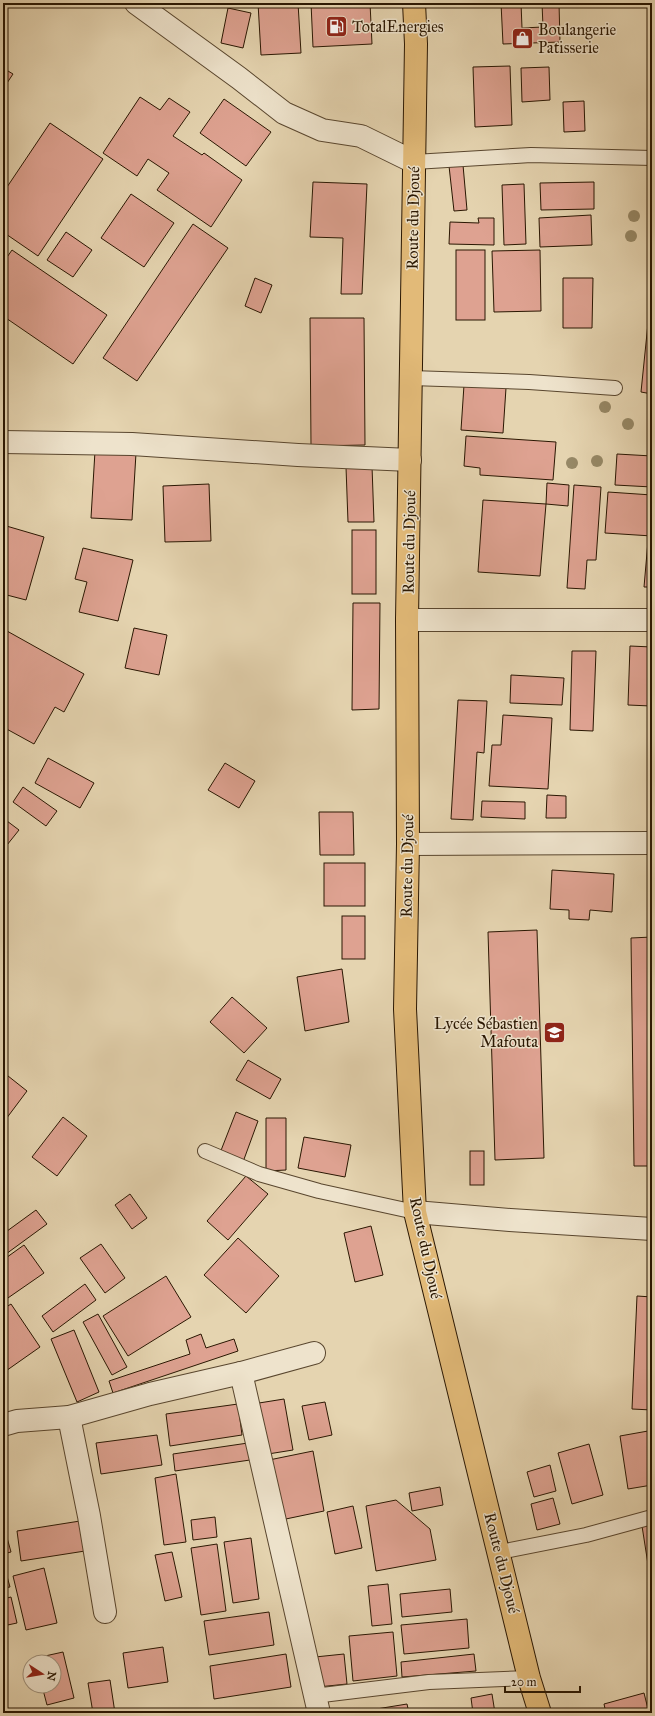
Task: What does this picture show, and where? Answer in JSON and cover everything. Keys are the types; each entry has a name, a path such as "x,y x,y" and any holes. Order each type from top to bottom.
{"main road":[{"name":"Route du Djoué","path":"414,3 416,44 407,620 408,844 405,1009 415,1212 500,1552 529,1678 540,1713"}],"street":[{"path":"136,3 284,113 322,130 361,136 414,162"},
{"path":"3,444 132,444 298,455 410,460"},
{"path":"407,620 652,620"},
{"path":"408,844 652,844"},
{"path":"415,1212 652,1229"},
{"path":"3,1425 17,1421 69,1416 314,1353"},
{"path":"241,1373 316,1704"},
{"path":"69,1416 89,1516 105,1612"}],"lane":[{"path":"414,162 531,155 652,158"},
{"path":"411,378 529,382 615,388"},
{"path":"205,1151 259,1174 319,1191 415,1212"},
{"path":"500,1552 586,1535 652,1517"},
{"path":"316,1704 430,1682 529,1678"}],"building":[{"path":"258,3 298,3 301,53 261,55"},
{"path":"311,3 370,3 372,44 313,47"},
{"path":"501,3 521,3 522,28 543,27 542,3 559,3 560,42 503,44"},
{"path":"228,8 251,13 243,48 221,43"},
{"path":"510,66 512,125 475,127 473,67"},
{"path":"549,67 550,100 522,102 521,68"},
{"path":"3,68 13,74 3,89"},
{"path":"140,97 160,110 169,98 190,112 173,136 202,155 204,153 242,180 211,227 157,190 169,173 148,159 137,176 103,153"},
{"path":"224,99 271,132 246,166 200,133"},
{"path":"584,101 585,131 564,132 563,102"},
{"path":"50,123 103,159 38,256 3,232 3,193"},
{"path":"463,165 467,210 454,211 449,166"},
{"path":"313,182 367,184 362,294 341,294 343,238 310,237"},
{"path":"594,182 594,209 541,210 540,183"},
{"path":"524,184 526,244 504,245 502,185"},
{"path":"131,194 174,223 144,267 101,238"},
{"path":"591,215 592,245 540,247 539,218"},
{"path":"478,218 494,218 494,245 449,244 450,222 479,223"},
{"path":"193,224 228,248 137,381 103,358"},
{"path":"66,232 92,250 73,277 47,260"},
{"path":"12,250 107,315 73,364 3,316 3,263"},
{"path":"456,250 485,250 485,320 456,320"},
{"path":"540,250 541,311 494,312 492,251"},
{"path":"255,278 272,285 261,313 245,306"},
{"path":"563,278 593,278 592,328 563,328"},
{"path":"652,284 652,394 641,392"},
{"path":"310,318 364,318 365,445 311,446"},
{"path":"464,385 506,388 503,433 461,430"},
{"path":"466,436 556,442 553,480 480,475 480,468 464,466"},
{"path":"95,451 136,453 132,520 91,518"},
{"path":"617,454 652,456 652,487 615,485"},
{"path":"372,466 374,522 348,522 346,467"},
{"path":"547,483 569,485 568,506 546,504"},
{"path":"209,484 211,541 165,542 163,486"},
{"path":"574,485 601,487 596,560 587,560 585,589 567,588"},
{"path":"608,492 652,495 652,536 605,533"},
{"path":"483,500 546,504 540,576 478,572"},
{"path":"3,525 44,537 26,600 3,594"},
{"path":"352,530 376,530 376,594 352,594"},
{"path":"648,541 652,542 652,587 644,587"},
{"path":"83,548 133,560 118,621 79,612 87,582 75,579"},
{"path":"353,603 380,603 379,709 352,710"},
{"path":"134,628 167,635 159,675 125,668"},
{"path":"7,631 84,674 64,712 55,707 34,744 3,727 3,638"},
{"path":"630,646 652,647 651,706 628,705"},
{"path":"572,651 596,651 593,731 570,730"},
{"path":"511,675 564,678 562,705 510,703"},
{"path":"458,700 487,701 484,753 477,752 473,820 451,819"},
{"path":"503,715 552,718 548,789 489,786 492,745 501,745"},
{"path":"48,758 94,783 80,808 35,783"},
{"path":"225,763 255,781 239,808 208,790"},
{"path":"23,787 57,811 46,826 13,802"},
{"path":"547,795 566,796 566,818 546,818"},
{"path":"482,801 525,802 525,819 481,817"},
{"path":"319,812 353,812 354,855 320,855"},
{"path":"3,818 19,830 3,850"},
{"path":"324,863 365,863 365,906 324,906"},
{"path":"552,870 614,874 612,912 590,910 589,920 569,919 569,910 550,909"},
{"path":"342,916 365,916 365,959 342,959"},
{"path":"537,930 544,1158 495,1160 488,932"},
{"path":"652,937 652,1166 634,1166 631,938"},
{"path":"342,969 349,1022 305,1031 297,977"},
{"path":"232,997 267,1028 244,1053 210,1022"},
{"path":"248,1060 281,1079 270,1099 236,1080"},
{"path":"3,1072 27,1091 3,1123"},
{"path":"236,1112 258,1121 243,1162 220,1153"},
{"path":"63,1117 87,1136 57,1176 32,1157"},
{"path":"266,1118 286,1118 286,1170 266,1171"},
{"path":"304,1137 351,1145 345,1177 298,1168"},
{"path":"470,1151 484,1151 484,1185 470,1185"},
{"path":"246,1176 268,1194 228,1240 207,1221"},
{"path":"130,1194 147,1218 132,1229 115,1205"},
{"path":"36,1210 47,1224 6,1254 3,1251 3,1234"},
{"path":"371,1226 383,1275 355,1282 344,1233"},
{"path":"238,1238 279,1276 246,1313 204,1275"},
{"path":"101,1244 125,1278 105,1293 80,1258"},
{"path":"24,1245 44,1273 5,1300 3,1297 3,1260"},
{"path":"166,1276 191,1317 128,1356 103,1316"},
{"path":"85,1284 96,1300 53,1332 42,1316"},
{"path":"637,1296 652,1297 652,1410 632,1409"},
{"path":"11,1304 40,1347 3,1373 3,1309"},
{"path":"98,1314 127,1367 112,1375 83,1322"},
{"path":"74,1330 99,1392 77,1402 51,1339"},
{"path":"201,1334 206,1348 234,1339 238,1351 113,1393 109,1381 190,1354 186,1340"},
{"path":"284,1399 293,1450 268,1454 259,1403"},
{"path":"325,1402 332,1435 309,1440 302,1406"},
{"path":"238,1404 242,1435 170,1446 166,1414"},
{"path":"648,1431 652,1459 652,1485 628,1489 620,1436"},
{"path":"157,1435 162,1465 101,1474 96,1443"},
{"path":"248,1443 250,1460 175,1471 173,1454"},
{"path":"589,1444 603,1495 572,1504 558,1453"},
{"path":"313,1451 324,1511 281,1520 269,1460"},
{"path":"550,1465 556,1491 534,1497 527,1472"},
{"path":"176,1474 186,1542 164,1545 155,1478"},
{"path":"440,1487 443,1505 412,1511 409,1493"},
{"path":"553,1498 560,1524 537,1530 531,1504"},
{"path":"396,1500 430,1529 436,1560 376,1571 366,1506"},
{"path":"353,1506 362,1548 335,1554 327,1512"},
{"path":"215,1517 217,1537 193,1540 191,1520"},
{"path":"80,1521 85,1551 21,1561 17,1531"},
{"path":"3,1523 11,1552 3,1554"},
{"path":"652,1525 652,1590 642,1526"},
{"path":"251,1538 259,1599 233,1603 224,1542"},
{"path":"217,1544 226,1611 201,1615 191,1548"},
{"path":"172,1552 182,1597 165,1601 155,1555"},
{"path":"3,1562 10,1587 3,1588"},
{"path":"44,1568 57,1623 26,1630 13,1576"},
{"path":"388,1584 392,1624 372,1626 368,1586"},
{"path":"450,1589 452,1612 402,1617 400,1594"},
{"path":"11,1597 17,1623 3,1626 3,1599"},
{"path":"269,1612 274,1645 209,1655 204,1621"},
{"path":"467,1619 469,1648 404,1654 401,1625"},
{"path":"393,1632 397,1676 353,1681 349,1636"},
{"path":"163,1647 168,1682 128,1688 123,1653"},
{"path":"63,1652 74,1698 47,1705 44,1694 62,1694 62,1654 54,1654"},
{"path":"286,1654 291,1687 214,1699 210,1666"},
{"path":"344,1654 347,1684 318,1687 315,1657"},
{"path":"474,1654 476,1671 402,1677 401,1662"},
{"path":"110,1680 115,1713 93,1713 88,1683"},
{"path":"644,1693 649,1713 606,1713 604,1704"},
{"path":"492,1694 495,1713 473,1713 471,1698"},
{"path":"407,1704 409,1713 352,1713"}],"place":[{"name":"TotalEnergies","path":"337,26"},
{"name":"Boulangerie Patisserie","path":"523,38"},
{"name":"Lycée Sébastien Mafouta","path":"554,1032"}]}
